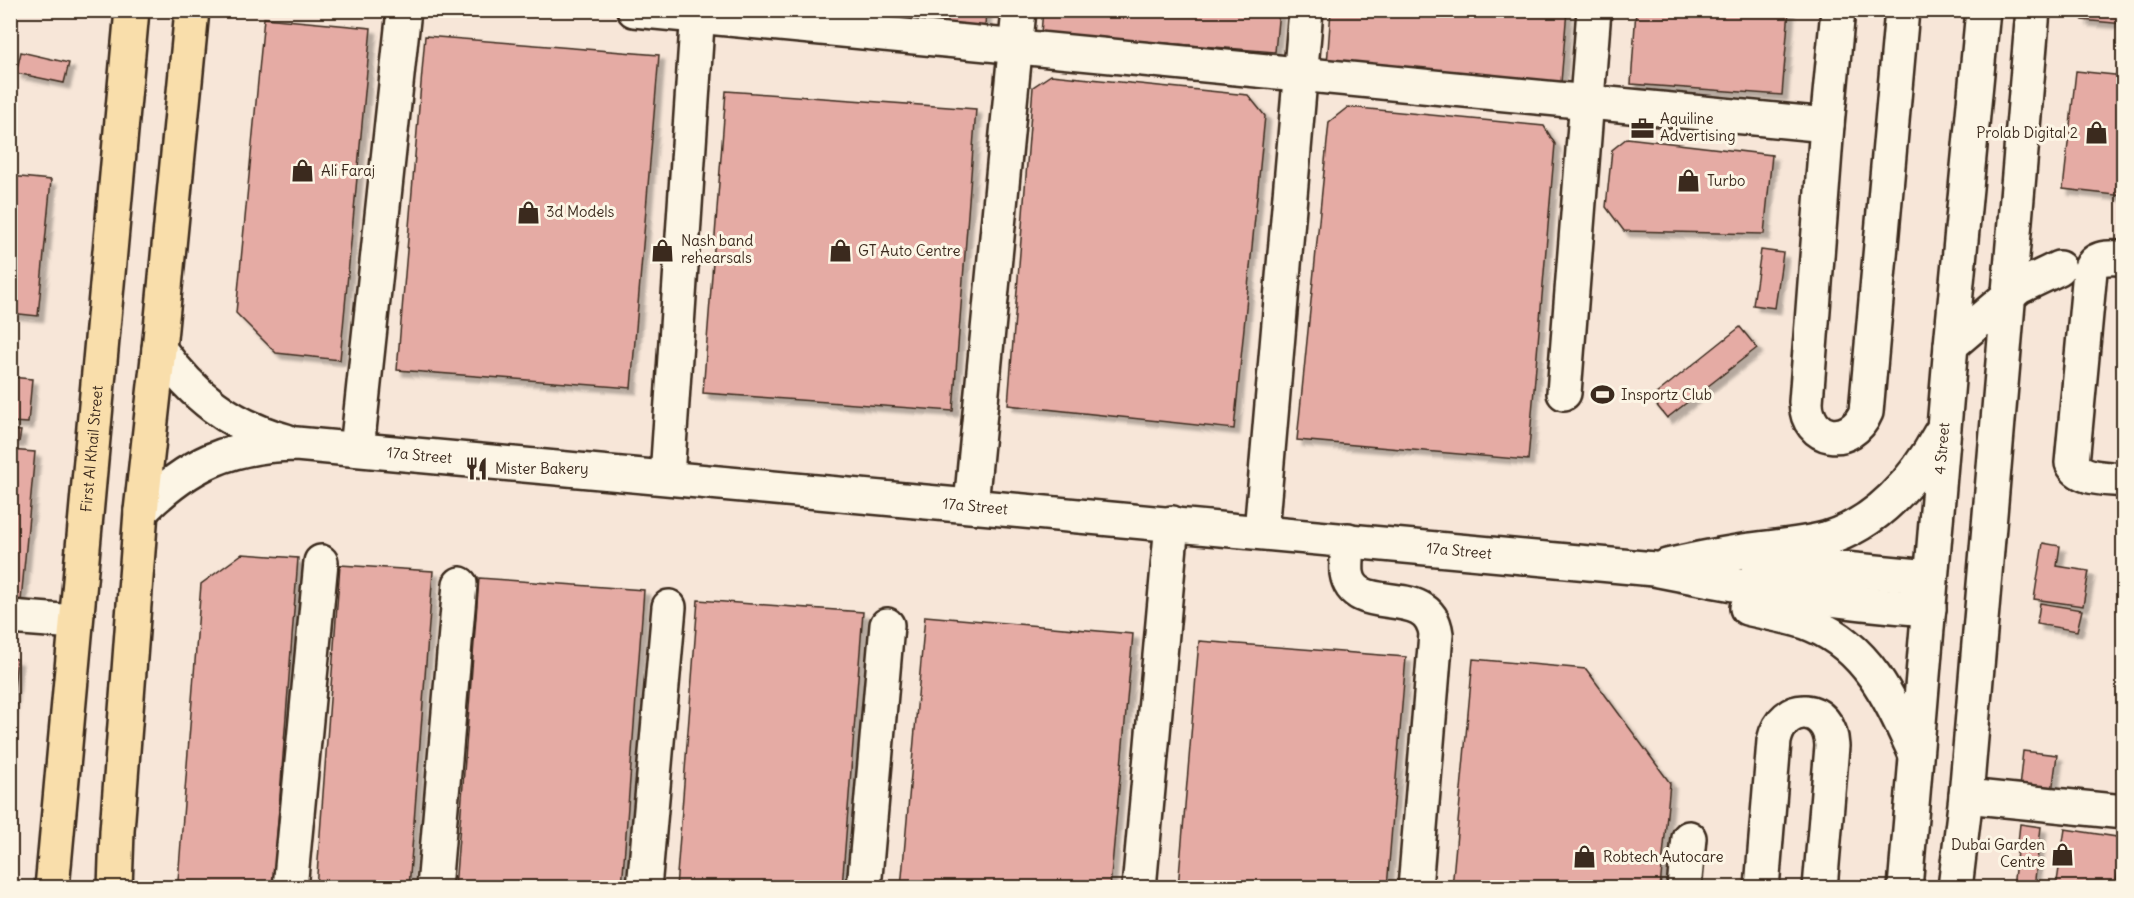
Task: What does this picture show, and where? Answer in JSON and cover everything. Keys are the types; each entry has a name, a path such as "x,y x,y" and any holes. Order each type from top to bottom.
{"main road":[{"name":"First Al Khail Street","path":"52,888 132,10"},
{"path":"115,888 117,831 141,511 192,10"}],"street":[{"path":"357,449 404,10"},
{"path":"634,10 698,14 1015,47 1827,125"},
{"path":"971,505 1019,10"},
{"path":"1261,532 1306,10"},
{"path":"1564,393 1594,10"},
{"path":"1838,10 1806,402 1806,412 1815,428 1831,436 1849,434 1857,428 1866,412 1902,10"},
{"name":"4 Street","path":"1905,888 1943,427 1983,10"},
{"path":"1956,877 1966,796 2033,10"},
{"path":"667,477 698,14"},
{"path":"2013,227 2033,251 2074,269"},
{"path":"1951,345 2007,296 2032,279 2074,269 2100,258 2124,258"},
{"path":"2074,269 2072,463 2081,475 2124,480"},
{"name":"17a Street","path":"159,350 196,393 218,410 251,429 296,444"},
{"name":"17a Street","path":"1654,569 1826,539 1845,531 1880,509 1895,495 1914,474 1943,427"},
{"name":"17a Street","path":"141,511 185,473 211,460 238,450 267,444 296,444 1654,569 1752,566 1822,567 1930,593"},
{"path":"1139,888 1172,523"},
{"path":"1348,540 1347,573 1356,590 1372,598 1414,604 1430,615 1435,624 1415,888"},
{"path":"290,888 321,562"},
{"name":"17a Street","path":"1654,569 1687,587 1721,601 1790,617 1814,625 1833,636 1865,663 1878,680 1916,756"},
{"path":"434,888 460,584"},
{"path":"644,888 669,607"},
{"path":"10,617 75,622"},
{"path":"864,888 887,625"},
{"path":"1762,888 1773,741 1776,730 1783,720 1794,714 1805,712 1817,716 1826,723 1832,734 1820,888"},
{"path":"1966,796 2124,812"},
{"path":"1911,825 1956,877"},
{"path":"1684,888 1689,838"}],"building":[{"path":"780,10 986,10 985,27"},
{"path":"1043,10 1279,10 1275,52 1041,33"},
{"path":"1331,10 1567,10 1561,83 1327,65"},
{"path":"1636,10 1789,10 1782,95 1631,84"},
{"path":"2083,10 2124,10 2124,24 2082,20"},
{"name":"Ali Faraj","path":"264,18 371,28 340,360 276,353 236,313"},
{"name":"3d Models","path":"425,36 659,55 631,388 397,370"},
{"path":"21,52 69,63 64,83 16,73"},
{"name":"Prolab Digital 2","path":"2076,71 2124,76 2124,196 2063,189"},
{"path":"1051,75 1248,95 1265,116 1234,429 1008,405 1033,87"},
{"name":"GT Auto Centre","path":"726,91 976,109 953,411 703,393"},
{"path":"1348,107 1544,126 1555,144 1528,460 1297,440 1329,122"},
{"name":"Turbo","path":"1627,138 1772,155 1764,234 1624,231 1606,207 1612,150"},
{"path":"10,176 51,180 38,316 10,313"},
{"path":"1761,250 1783,253 1775,308 1753,305"},
{"path":"1740,327 1757,348 1667,418 1651,398"},
{"path":"10,377 32,379 28,423 10,422"},
{"path":"10,430 21,431 19,442 10,441"},
{"path":"10,450 35,452 21,601 10,600"},
{"path":"2043,543 2060,546 2057,566 2089,571 2083,606 2034,599"},
{"path":"242,554 298,558 273,888 178,881 201,584"},
{"path":"340,565 433,571 409,888 316,888"},
{"path":"479,578 644,590 622,888 455,888"},
{"path":"698,600 863,612 842,888 676,888"},
{"path":"2040,603 2082,610 2077,631 2037,624"},
{"path":"925,616 1133,634 1110,888 901,888"},
{"path":"1199,641 1406,657 1387,888 1178,888"},
{"path":"10,658 17,659 10,728"},
{"path":"1473,659 1586,669 1670,783 1660,888 1452,888"},
{"path":"2023,751 2057,755 2052,792 2019,788"},
{"path":"2020,824 2041,827 2034,888 2013,888"},
{"path":"2065,829 2123,838 2115,888 2056,888"}],"place":[{"name":"Aquiline Advertising","path":"1642,128"},
{"name":"Prolab Digital 2","path":"2096,133"},
{"name":"Ali Faraj","path":"303,171"},
{"name":"Turbo","path":"1689,181"},
{"name":"3d Models","path":"528,212"},
{"name":"Nash band rehearsals","path":"663,250"},
{"name":"GT Auto Centre","path":"840,251"},
{"name":"Insportz Club","path":"1603,395"},
{"name":"Mister Bakery","path":"477,469"},
{"name":"Dubai Garden Centre","path":"2063,854"},
{"name":"Robtech Autocare","path":"1585,857"}]}
